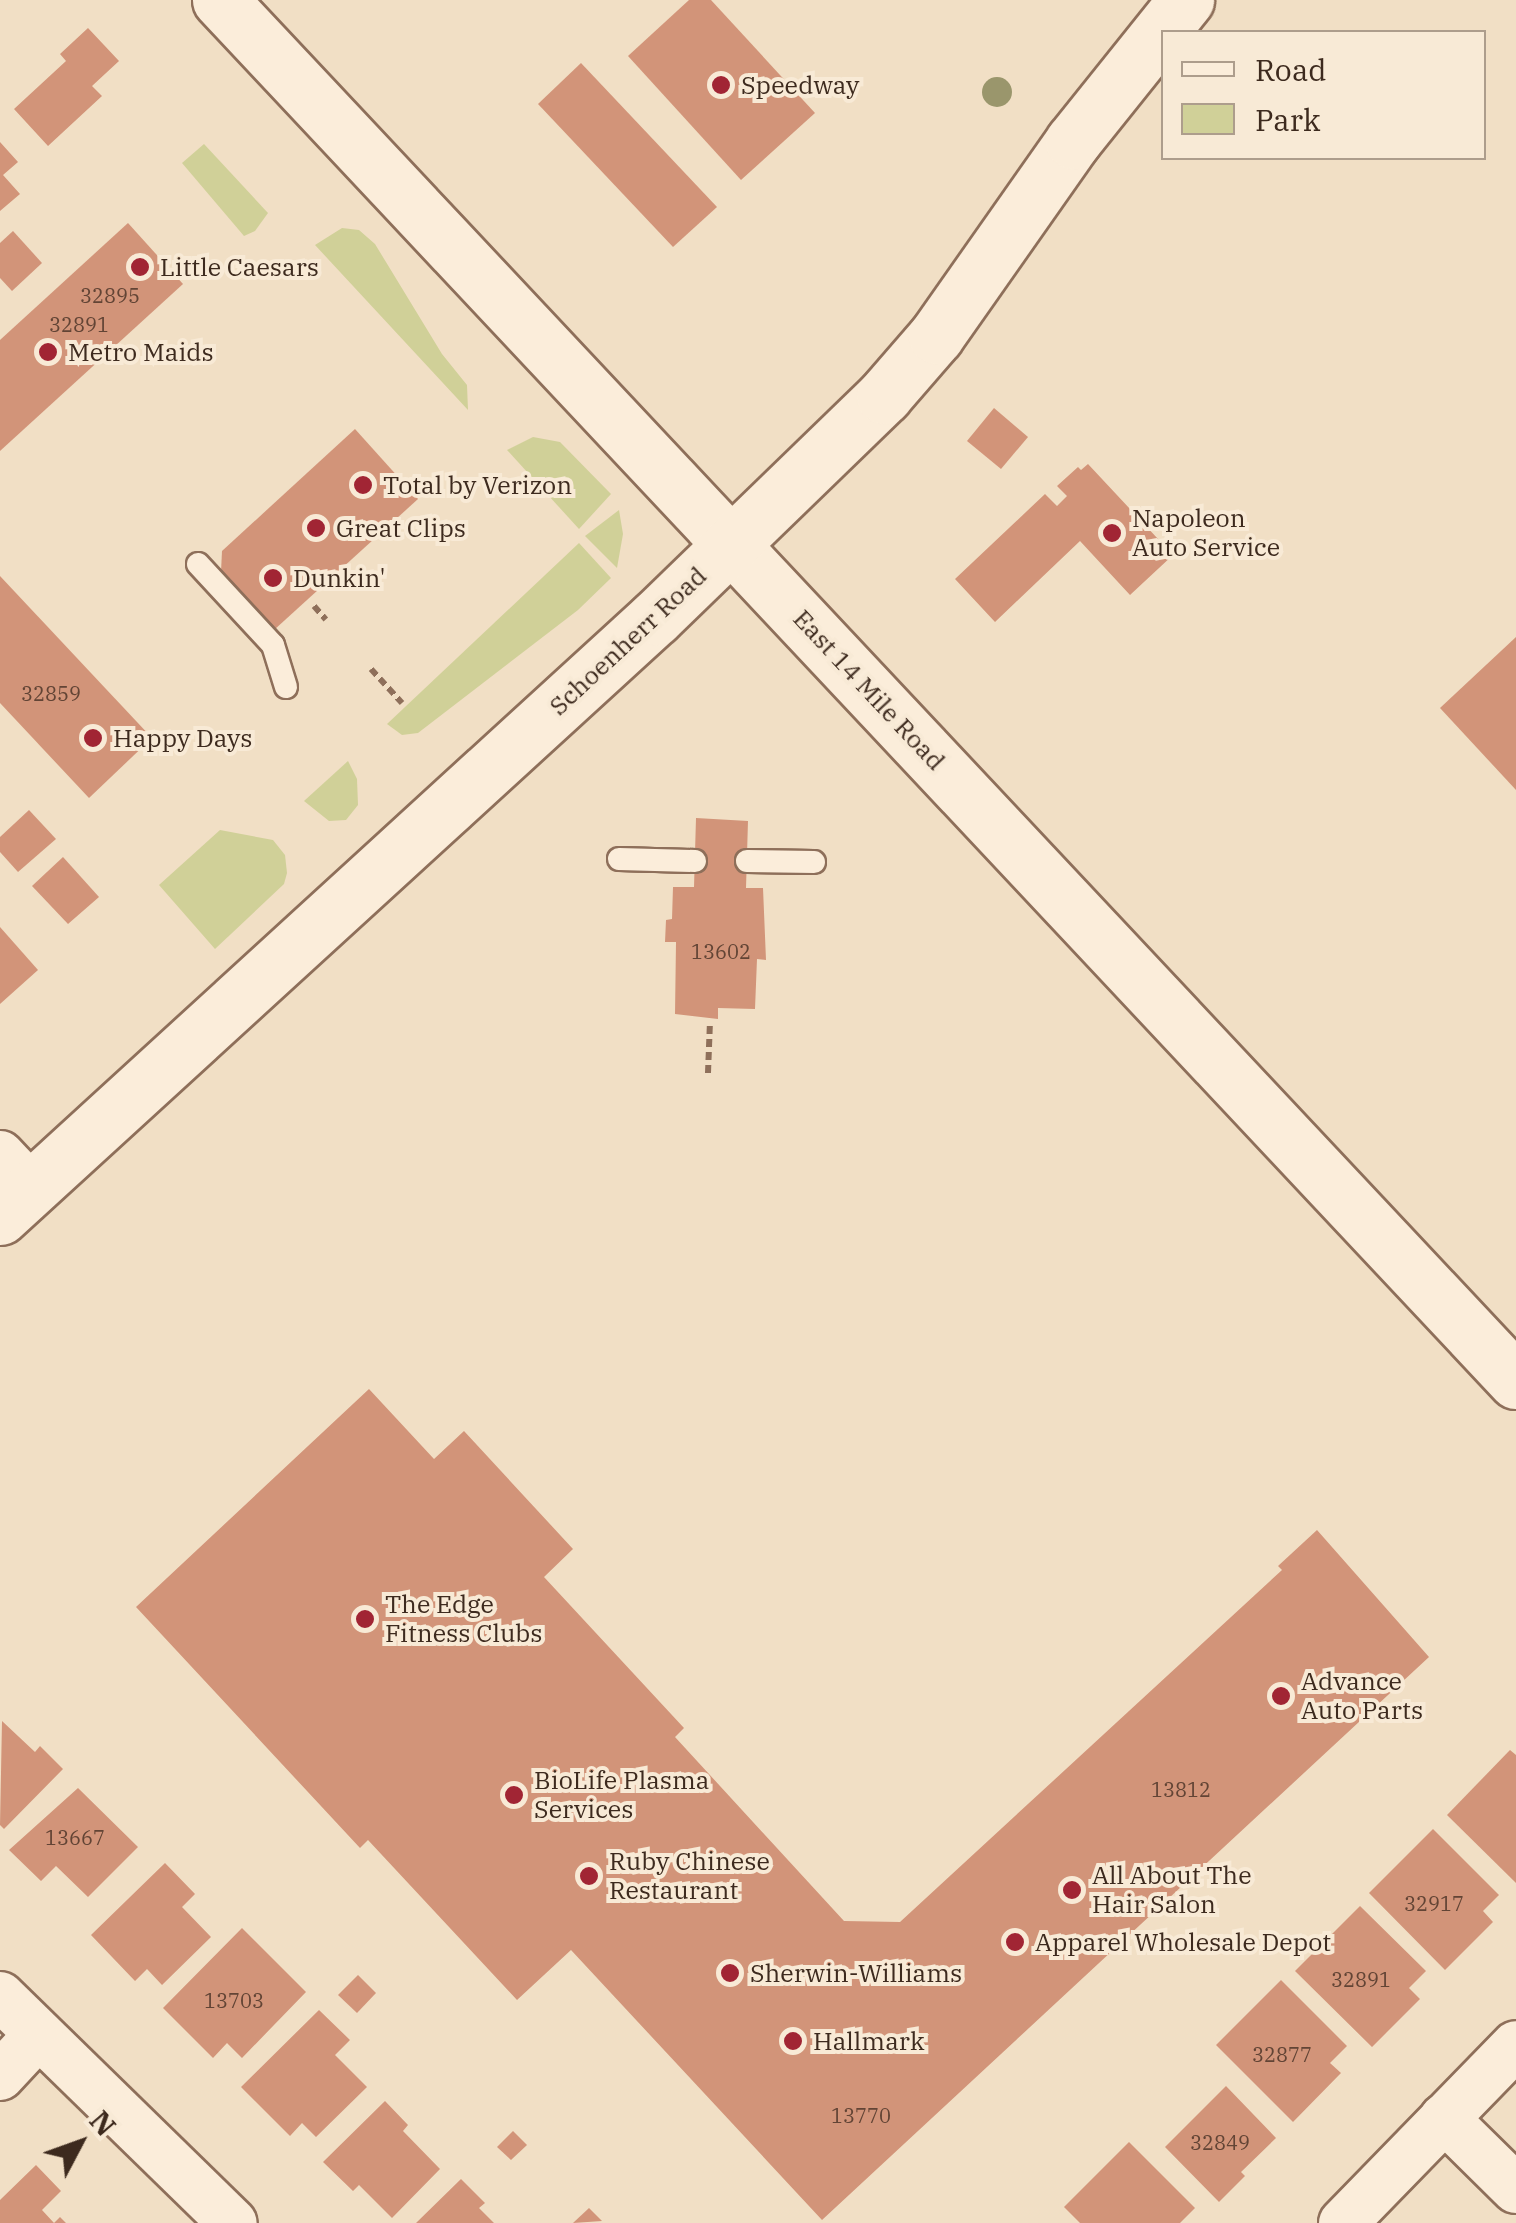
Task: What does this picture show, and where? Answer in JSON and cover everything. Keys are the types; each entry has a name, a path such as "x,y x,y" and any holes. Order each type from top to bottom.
{"main road":[{"name":"East 14 Mile Road","path":"220,0 1516,1382"},
{"name":"Schoenherr Road","path":"1162,30 1186,0"},
{"name":"Schoenherr Road","path":"11,1187 732,546 884,396 936,336 1073,142 1161,31"}],"street":[{"path":"0,1996 233,2223"},
{"path":"0,2076 39,2034"},
{"path":"1343,2223 1516,2045"},
{"path":"1444,2118 1516,2189"}],"lane":[{"path":"198,564 273,645 286,687"},
{"path":"618,860 695,860"},
{"path":"747,861 814,862"}],"path":[{"path":"314,606 326,620"},
{"path":"371,669 402,703"},
{"path":"708,1073 710,1022"}],"green space":[{"path":"204,144 268,213 255,231 244,236 182,163"},
{"path":"342,228 359,230 375,244 442,354 467,385 468,410 315,245"},
{"path":"533,437 560,442 611,494 579,529 507,450"},
{"path":"619,510 623,534 617,568 585,536"},
{"path":"579,543 611,578 578,610 418,733 402,735 387,724"},
{"path":"348,761 357,779 358,805 346,820 329,821 304,801"},
{"path":"220,830 273,840 285,855 287,873 284,884 215,949 159,885"}],"building":[{"name":"Speedway","path":"689,0 711,0 815,113 741,180 628,56"},
{"path":"88,28 119,61 92,86 102,96 48,146 14,109 66,61 60,54"},
{"path":"581,63 717,207 673,247 538,104"},
{"path":"0,142 18,162 3,175 20,194 0,211"},
{"path":"128,223 183,284 0,451 0,340"},
{"path":"13,231 42,263 12,291 0,278 0,243"},
{"path":"994,408 1028,437 1001,469 967,441"},
{"path":"355,429 418,499 274,630 221,572 222,551"},
{"path":"1088,464 1173,555 1130,595 1080,541 995,622 955,579 1045,494 1057,506 1067,496 1057,486 1078,467 1081,470"},
{"path":"0,576 152,738 89,798 0,703"},
{"path":"1516,637 1516,790 1440,708"},
{"path":"29,810 56,839 18,872 0,852 0,837"},
{"path":"696,818 748,821 746,888 763,888 766,960 757,959 755,1009 718,1008 718,1019 675,1014 676,942 665,942 666,920 672,919 673,887 694,887"},
{"path":"63,857 99,897 68,924 32,886"},
{"path":"0,927 38,970 0,1004"},
{"path":"369,1389 434,1459 464,1431 573,1549 544,1577 684,1728 675,1737 844,1921 900,1922 1282,1570 1278,1566 1317,1530 1429,1657 822,2220 571,1950 517,2000 368,1840 360,1848 136,1607"},
{"path":"2,1721 35,1752 40,1746 63,1769 4,1829 0,1825"},
{"path":"1510,1750 1516,1755 1516,1883 1447,1815"},
{"path":"78,1788 138,1847 88,1897 56,1866 41,1881 9,1850"},
{"path":"1433,1829 1499,1895 1483,1911 1493,1922 1445,1970 1369,1893"},
{"path":"165,1863 195,1894 182,1907 211,1937 162,1985 147,1969 135,1981 91,1935"},
{"path":"1360,1906 1426,1971 1409,1988 1420,1999 1372,2047 1295,1971"},
{"path":"242,1928 306,1992 242,2058 227,2043 213,2058 163,2008"},
{"path":"358,1975 376,1993 357,2013 338,1995"},
{"path":"1281,1980 1347,2046 1330,2063 1341,2073 1293,2122 1216,2045"},
{"path":"319,2010 350,2040 335,2055 367,2087 316,2137 302,2123 290,2136 241,2087"},
{"path":"1226,2086 1276,2138 1241,2172 1245,2176 1219,2202 1165,2147"},
{"path":"385,2101 408,2125 403,2131 440,2169 392,2218 359,2185 353,2191 323,2162"},
{"path":"513,2131 527,2145 511,2160 497,2147"},
{"path":"1129,2142 1195,2208 1180,2223 1080,2223 1064,2207"},
{"path":"36,2165 61,2191 42,2210 54,2223 0,2223 0,2200"},
{"path":"461,2179 485,2203 479,2208 494,2223 416,2223"},
{"path":"589,2208 602,2221 573,2223"}],"place":[{"name":"Speedway","path":"721,85"},
{"name":"Little Caesars","path":"140,267"},
{"name":"Metro Maids","path":"48,352"},
{"name":"Total by Verizon","path":"363,485"},
{"name":"Great Clips","path":"316,528"},
{"name":"Napoleon Auto Service","path":"1112,533"},
{"name":"Dunkin'","path":"273,578"},
{"name":"Happy Days","path":"93,738"},
{"name":"The Edge Fitness Clubs","path":"365,1619"},
{"name":"Advance Auto Parts","path":"1281,1696"},
{"name":"BioLife Plasma Services","path":"514,1795"},
{"name":"Ruby Chinese Restaurant","path":"589,1876"},
{"name":"All About The Hair Salon","path":"1072,1890"},
{"name":"Apparel Wholesale Depot","path":"1015,1942"},
{"name":"Sherwin-Williams","path":"730,1973"},
{"name":"Hallmark","path":"793,2041"}]}
